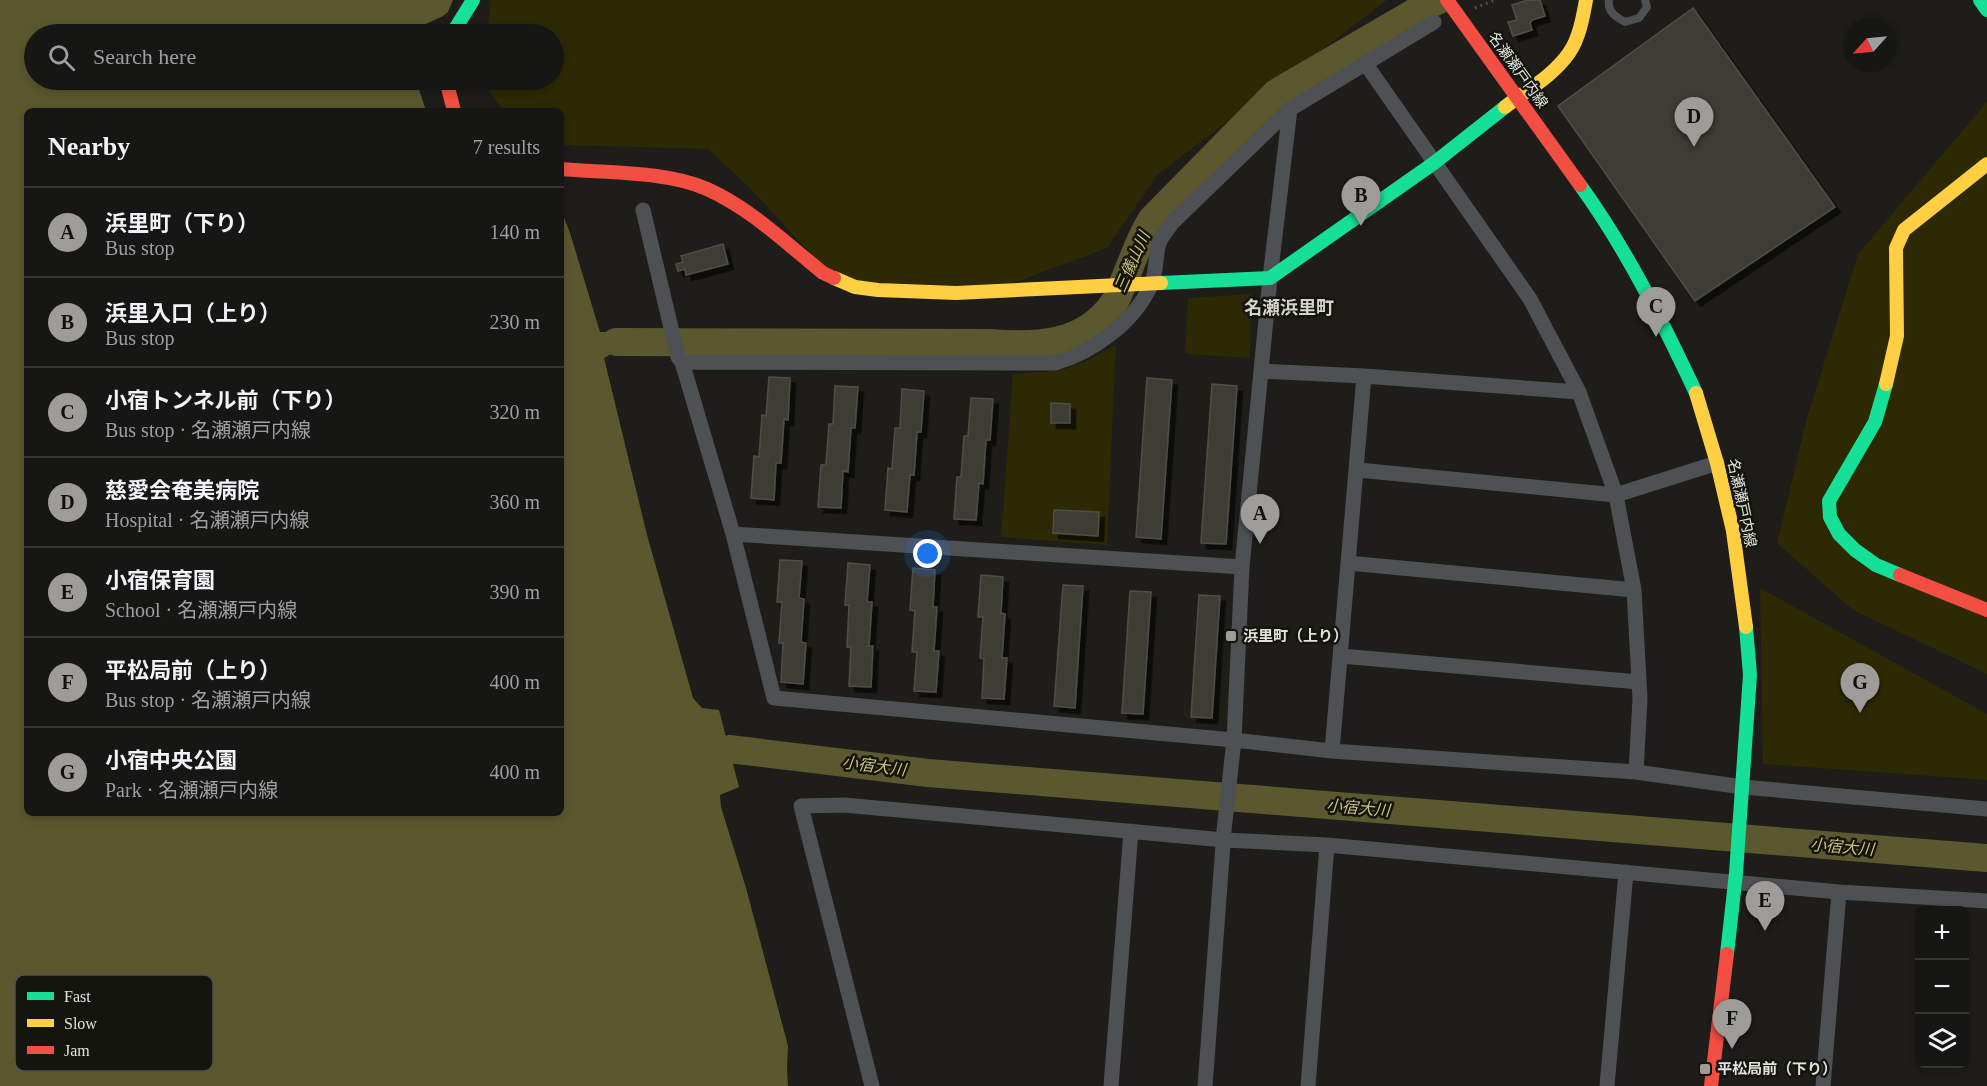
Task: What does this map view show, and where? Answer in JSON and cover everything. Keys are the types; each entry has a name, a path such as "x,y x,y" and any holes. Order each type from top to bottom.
{"street":[{"path":"458,24 473,0"},
{"path":"1980,0 1987,10"},
{"path":"564,169 660,177 707,189 747,213 823,273 855,287 878,290 956,292 1270,278 1434,163 1546,78 1570,52 1582,21 1586,1"},
{"name":"名瀬瀬戸内線","path":"1451,6 1607,222 1663,323 1698,397 1717,463 1733,531 1750,675 1735,878 1711,1086"},
{"path":"680,360 1055,363 1072,358 1109,336 1134,311 1148,284 1160,242 1172,223 1290,110 1434,22"},
{"path":"1365,63 1530,300 1580,392 1616,495 1634,590 1639,682 1636,772"},
{"path":"449,90 453,108"},
{"path":"1205,1086 1233,746 1242,567 1270,278 1290,110"},
{"path":"1987,164 1904,230 1896,248 1897,336 1888,378 1875,422 1829,501 1830,517 1839,534 1855,550 1876,565 1987,610"},
{"path":"643,210 680,360 733,534 774,698 1233,746 1636,772 1743,787 1987,809"},
{"path":"1262,371 1580,392"},
{"path":"1332,751 1358,470 1364,376"},
{"path":"1358,470 1616,495 1717,463"},
{"path":"733,534 1242,567"},
{"path":"1348,563 1634,590"},
{"path":"1341,656 1639,682"},
{"path":"872,1086 801,806 844,805 1131,831 1224,835 1626,872 1735,878 1839,892 1987,900"},
{"path":"1111,1086 1131,831"},
{"path":"1308,1086 1327,845"},
{"path":"1607,1086 1626,872"},
{"path":"1823,1086 1839,892"}],"lane":[{"path":"1586,1 1609,2 1613,15 1625,22 1639,18 1647,7 1645,0"}],"shaded area":[{"path":"0,0 453,0 448,12 426,24 24,24 24,90 419,90 425,108 24,108 24,816 564,816 564,217 600,332 614,332 617,351 604,358 647,535 693,698 702,708 719,710 739,787 720,795 721,807 746,888 788,1046 788,1086 0,1086"},
{"path":"491,0 1387,0 1157,175 1107,248 992,291 834,279 749,187 708,149 564,145 564,108 502,108 488,90 564,90 564,24 488,24"},
{"path":"1987,102 1987,674 1853,610 1777,543 1807,418 1858,254"},
{"path":"1251,294 1250,358 1185,354 1188,298"},
{"path":"1116,345 1107,545 1001,537 1013,375 1065,369 1087,361"},
{"path":"1760,588 1987,714 1987,780 1763,764"}],"building":[{"path":"1528,0 1540,0 1545,16 1532,20 1530,23 1532,30 1513,36 1508,22 1517,20 1512,5"},
{"path":"1693,8 1835,207 1695,301 1558,106"},
{"path":"723,244 728,264 686,275 685,269 678,271 676,264 683,262 681,256"},
{"path":"769,377 790,378 788,420 784,419 781,463 776,463 774,500 751,498 754,456 759,457 762,415 766,416"},
{"path":"1147,378 1172,380 1161,539 1136,537"},
{"path":"1212,384 1237,386 1226,544 1201,543"},
{"path":"835,386 858,387 855,428 851,428 848,472 843,471 841,508 818,507 821,465 826,465 829,424 833,424"},
{"path":"902,389 924,391 921,432 917,432 914,475 910,475 907,512 885,510 888,468 892,469 895,428 900,428"},
{"path":"971,398 993,399 990,440 986,440 983,484 979,483 976,520 954,519 957,477 961,477 964,436 968,436"},
{"path":"1051,403 1070,404 1070,423 1051,423"},
{"path":"1054,510 1099,512 1098,536 1053,533"},
{"path":"780,560 802,561 799,598 804,599 801,642 806,643 803,684 781,682 783,643 779,643 782,602 777,602"},
{"path":"848,563 870,565 867,602 872,602 869,646 873,646 871,687 849,686 851,647 847,647 849,605 845,605"},
{"path":"913,568 935,570 933,607 937,607 934,651 939,651 936,692 914,691 917,652 912,652 915,611 910,610"},
{"path":"981,575 1003,577 1001,613 1005,614 1002,658 1007,658 1004,699 982,698 984,659 980,658 983,617 978,617"},
{"path":"1063,585 1083,586 1075,708 1054,706"},
{"path":"1130,591 1151,592 1143,714 1122,713"},
{"path":"1199,595 1220,596 1212,718 1191,717"}],"waterway":[{"name":"三儀山川","path":"616,342 1025,344 1058,340 1073,335 1088,328 1101,318 1115,302 1152,219 1276,93 1439,0"},
{"name":"小宿大川","path":"729,749 928,773 1987,858"}],"traffic: fast":[{"path":"458,24 473,0"},
{"path":"1980,0 1987,10"},
{"path":"1161,283 1270,278 1434,163 1505,107"},
{"path":"1580,185 1628,260 1696,393"},
{"path":"1886,384 1875,422 1829,501 1830,517 1839,534 1855,550 1876,565 1900,575"},
{"path":"1727,954 1736,873 1750,675 1746,627"}],"traffic: slow":[{"path":"1505,107 1548,76 1563,61 1578,35 1586,0"},
{"path":"1886,384 1897,336 1896,248 1904,230 1987,164"},
{"path":"834,278 855,287 878,290 956,293 1161,283"},
{"path":"1696,393 1717,463 1733,531 1746,627"}],"traffic: jam":[{"path":"1447,0 1580,185"},
{"path":"449,90 453,108"},
{"path":"564,169 655,176 691,183 707,189 753,216 823,273 834,278"},
{"path":"1900,575 1987,610"},
{"path":"1711,1086 1727,954"}],"place":[{"name":"慈愛会奄美病院","path":"1694,147"},
{"name":"浜里入口（上り）","path":"1361,226"},
{"name":"小宿トンネル前（下り）","path":"1656,337"},
{"name":"浜里町（下り）","path":"1260,544"},
{"name":"浜里町（上り）","path":"1231,636"},
{"name":"小宿中央公園","path":"1860,713"},
{"name":"小宿保育園","path":"1765,931"},
{"name":"平松局前（上り）","path":"1732,1049"},
{"name":"平松局前（下り）","path":"1705,1069"}],"district":[{"name":"名瀬浜里町","path":"1289,308"}]}
